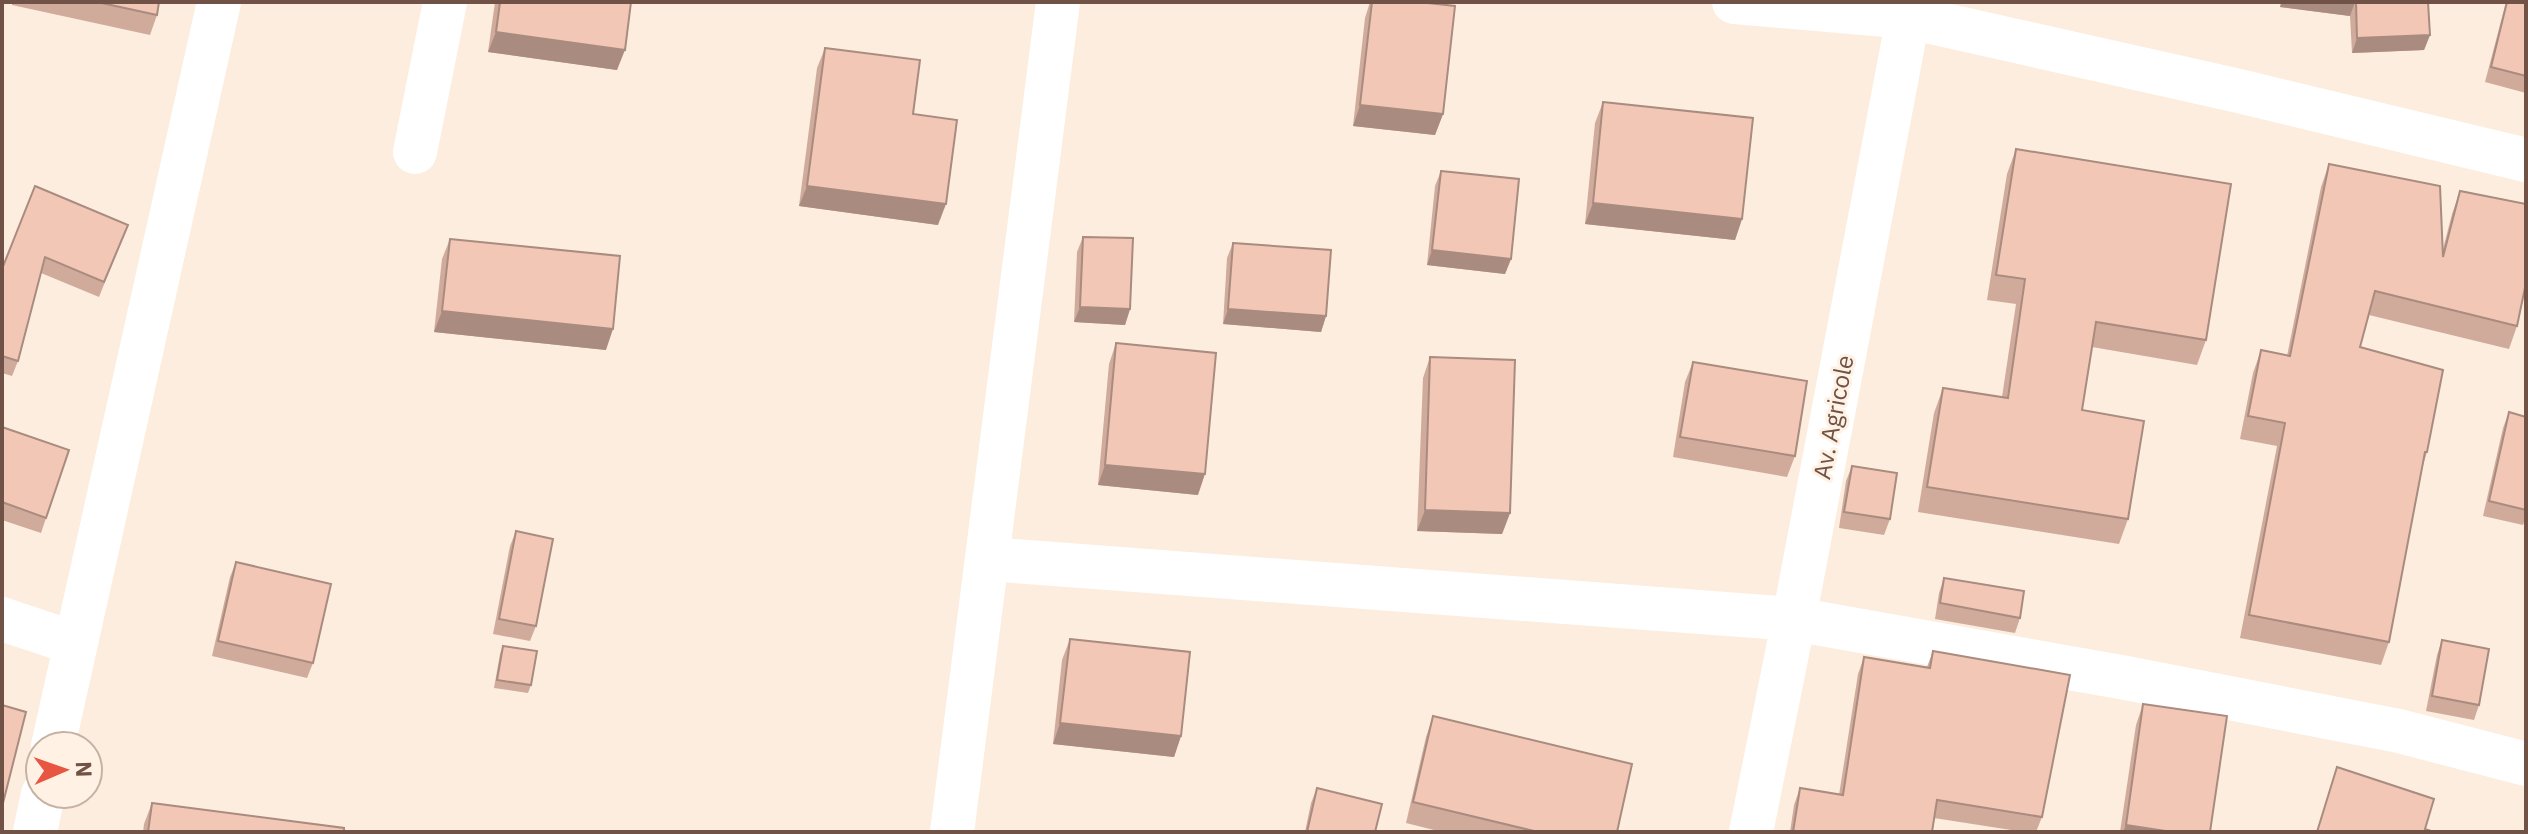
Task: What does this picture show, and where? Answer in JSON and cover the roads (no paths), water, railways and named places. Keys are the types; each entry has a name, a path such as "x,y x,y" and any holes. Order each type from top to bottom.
{"street":[{"path":"56,730 219,2"},
{"path":"415,152 445,2"},
{"path":"952,832 1058,2"},
{"path":"1734,2 1910,10 2526,160"},
{"name":"Av. Agricole","path":"1751,832 1910,10"},
{"path":"987,559 1794,619 2384,728 2526,764"},
{"path":"2,619 74,643"},
{"path":"35,832 40,810"}]}
